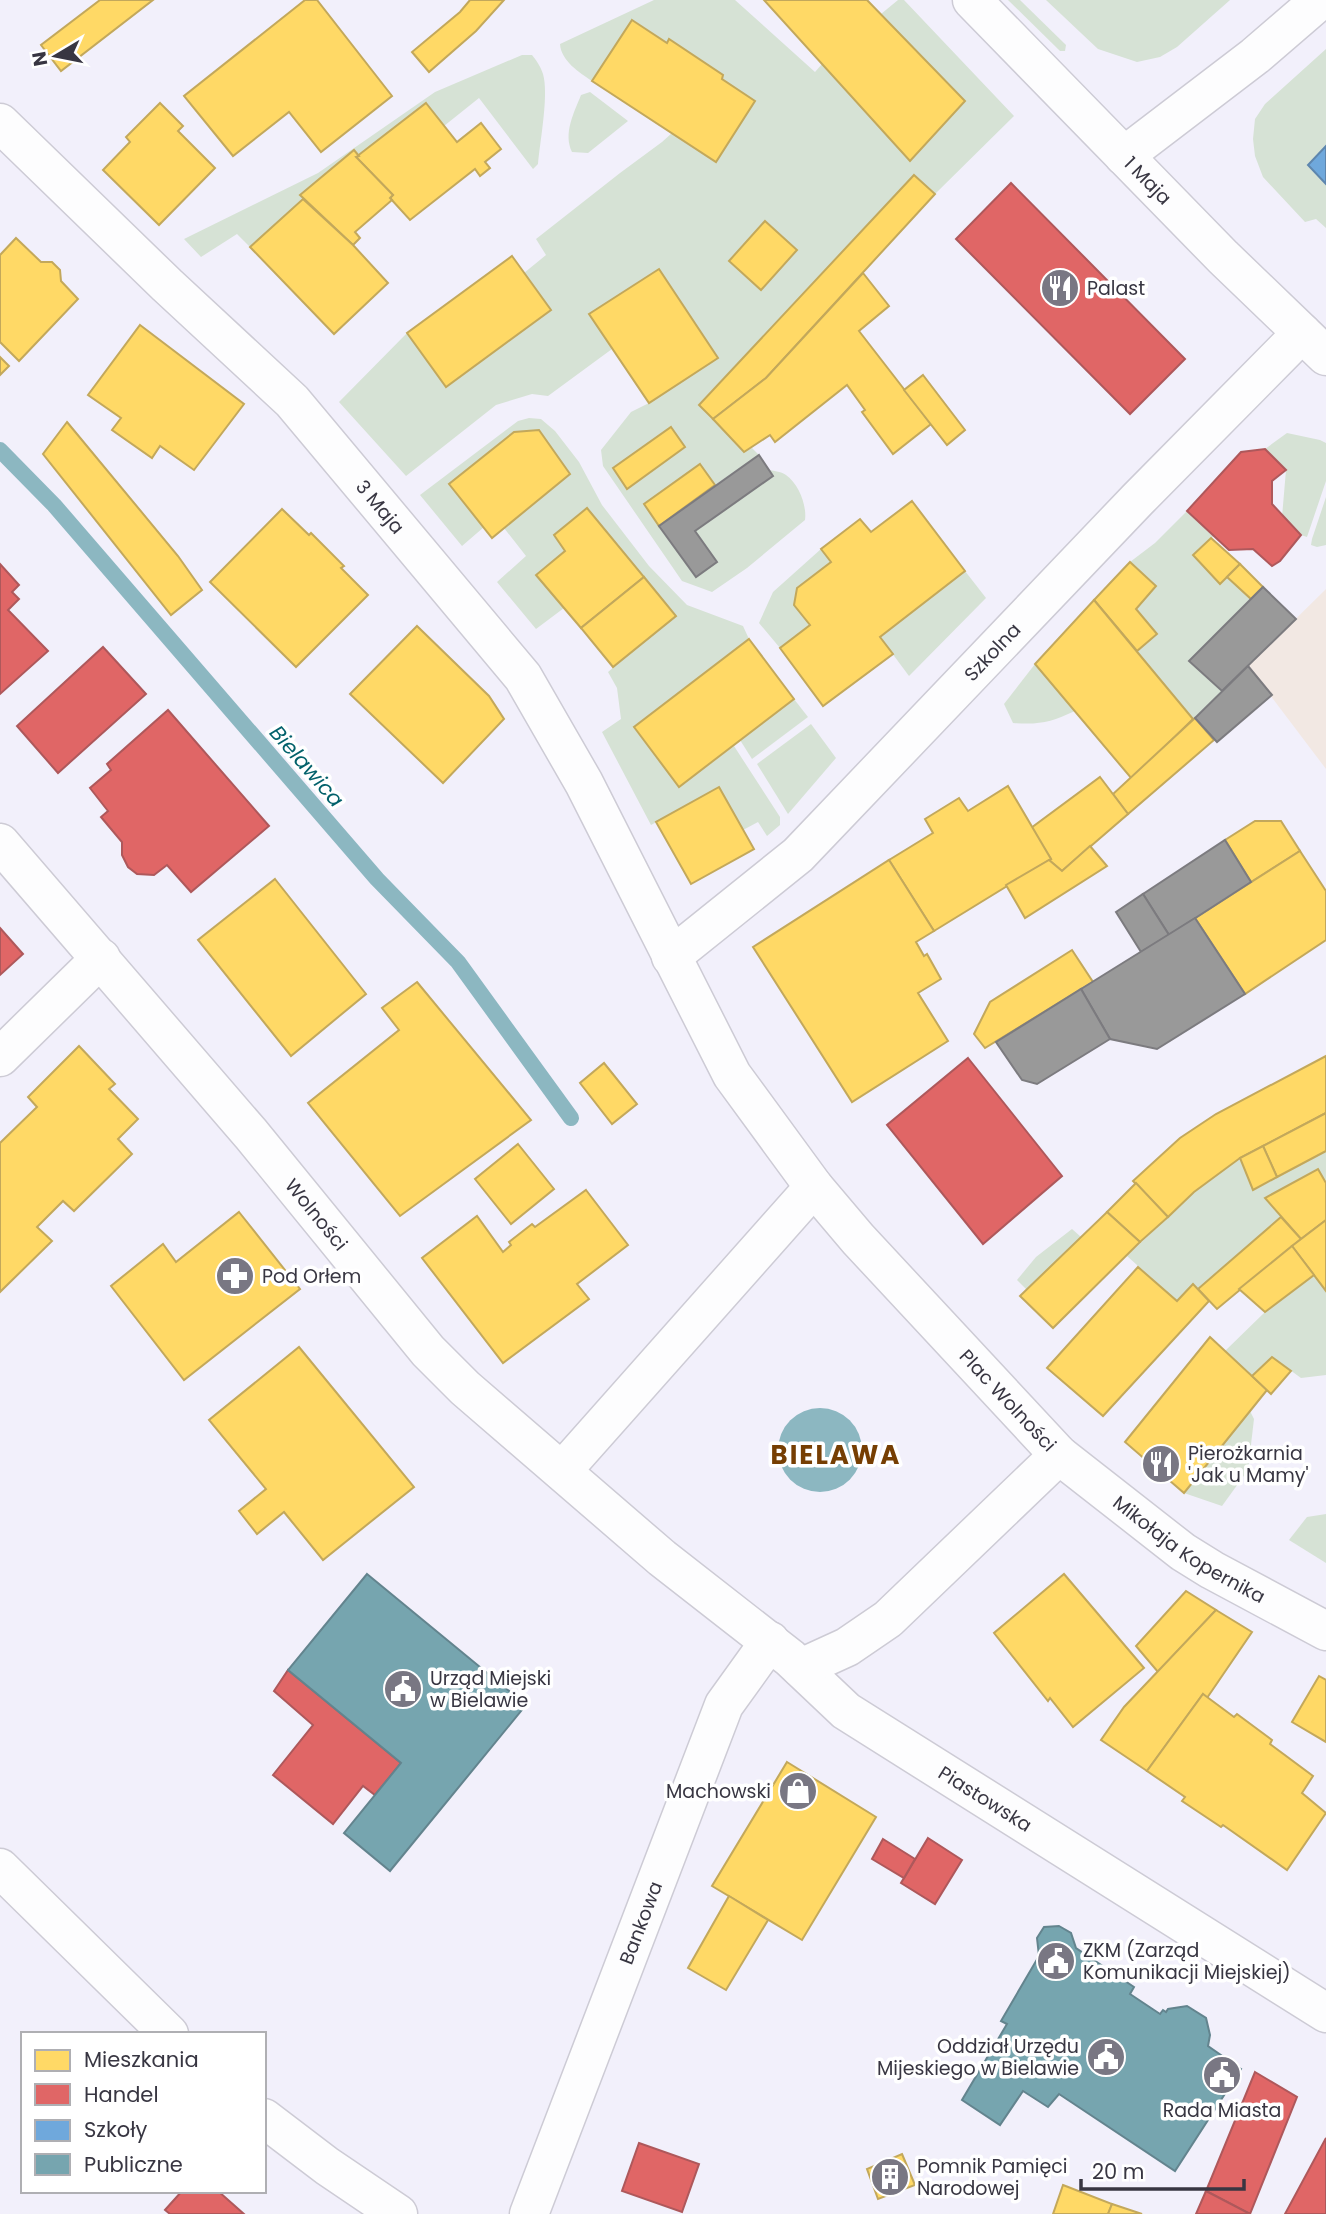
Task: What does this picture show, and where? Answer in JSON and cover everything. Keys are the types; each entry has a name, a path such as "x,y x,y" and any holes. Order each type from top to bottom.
{"street":[{"name":"1 Maja","path":"972,0 1314,345"},
{"path":"1124,156 1255,56 1320,0"},
{"name":"3 Maja","path":"0,123 167,285 292,401 523,677 584,783 671,957"},
{"name":"Szkolna","path":"671,957 798,855 1147,489 1314,345"},
{"name":"Wolności","path":"0,843 251,1134 428,1351 484,1407 662,1558"},
{"name":"Plac Wolności","path":"671,957 732,1075 814,1187 858,1239 1059,1455 888,1619 847,1647 801,1668"},
{"path":"0,1057 101,958"},
{"path":"562,1471 814,1187"},
{"name":"Mikołaja Kopernika","path":"1059,1455 1183,1552 1326,1632"},
{"name":"Piastowska","path":"662,1558 770,1641 846,1711 1326,2013"},
{"name":"Bankowa","path":"529,2214 724,1706 770,1641"},
{"path":"0,1868 167,2032"},
{"path":"266,2120 398,2214"}],"shaded area":[{"path":"1326,589 1326,769 1248,666"}],"green space":[{"path":"654,0 735,0 815,72 822,64 910,161 964,101 881,14 898,0 904,0 1014,116 935,194 914,176 699,404 744,452 752,448 759,455 715,485 700,464 659,526 696,576 695,531 773,476 770,470 791,479 805,508 805,520 747,568 712,592 682,581 603,466 601,450 631,412 717,358 590,314 612,349 548,396 532,394 496,405 406,476 339,402 407,333 447,387 550,310 524,273 546,255 536,239 672,133 717,161 755,101 722,79 723,75 633,20 592,81 572,66 561,50 560,44"},
{"path":"1008,0 1020,0 1066,45 1065,51 1060,51"},
{"path":"1046,0 1230,0 1177,47 1160,57 1137,62 1098,49"},
{"path":"1326,49 1326,146 1309,165 1326,184 1326,228 1316,219 1305,222 1263,177 1255,156 1253,139 1255,119 1265,104"},
{"path":"522,55 532,55 541,69 545,83 538,164 533,169 479,98 444,126 426,103 359,156 354,151 301,195 303,199 250,247 237,234 201,257 184,239 318,173 435,92"},
{"path":"590,92 628,121 588,153 572,152 570,123 581,95"},
{"path":"541,419 555,431 579,462 602,505 649,566 687,605 743,626 749,639 634,728 679,787 734,746 780,817 780,825 767,836 758,822 743,830 719,788 651,825 602,732 621,719 617,688 608,672 675,616 587,508 554,535 565,551 536,575 564,608 536,629 497,582 526,556 504,528 569,474 539,430 514,432 449,484 484,527 462,546 420,495 518,421"},
{"path":"1287,433 1326,443 1326,481 1307,537 1301,535 1282,517 1286,470 1265,449"},
{"path":"1326,497 1326,545 1317,547 1311,545 1312,539"},
{"path":"1187,511 1214,536 1193,555 1220,583 1227,577 1251,599 1190,660 1222,691 1193,719 1137,651 1157,634 1136,609 1156,586 1130,562 1155,543"},
{"path":"821,549 831,562 794,605 810,625 780,648 759,623 773,592"},
{"path":"965,571 986,598 909,676 880,637"},
{"path":"1035,664 1075,711 1045,722 1013,723 1004,704"},
{"path":"794,699 808,717 752,759 740,740"},
{"path":"811,724 836,758 788,814 757,764"},
{"path":"1326,1151 1326,1183 1317,1169 1265,1198 1281,1217 1198,1289 1193,1285 1177,1301 1127,1256 1194,1192 1240,1158 1254,1190"},
{"path":"1072,1229 1081,1237 1027,1290 1017,1280 1036,1257"},
{"path":"1314,1275 1326,1291 1326,1375 1301,1378 1272,1357 1252,1376 1225,1351 1265,1312"},
{"path":"1250,1411 1254,1419 1248,1470 1222,1506 1184,1493"},
{"path":"1326,1514 1326,1563 1289,1540 1307,1517"}],"water":[{"path":"820,1408 836,1411 850,1420 859,1434 862,1450 859,1466 850,1480 836,1489 820,1492 804,1489 790,1480 781,1466 778,1450 781,1434 790,1420 804,1411"}],"building: Mieszkania":[{"path":"100,0 153,0 61,71 41,45"},
{"path":"305,0 317,0 392,96 321,152 289,112 233,156 184,96"},
{"path":"470,0 504,0 476,31 429,72 412,52 460,12"},
{"path":"764,0 867,0 965,101 910,161"},
{"path":"632,20 667,43 669,39 723,75 722,79 755,101 716,162 592,81"},
{"path":"160,103 183,126 178,131 215,168 159,225 103,170 130,142 126,137"},
{"path":"426,103 457,142 481,123 501,149 485,162 490,168 480,176 475,169 410,220 390,198 393,195 356,157"},
{"path":"354,150 359,156 356,157 393,195 390,198 392,200 355,232 360,238 353,245 300,195"},
{"path":"914,175 935,194 766,378 713,419 699,405"},
{"path":"303,199 353,245 388,283 334,334 250,247"},
{"path":"765,221 797,250 761,290 729,261"},
{"path":"16,238 41,262 52,262 60,270 61,281 78,299 19,361 0,342 0,255"},
{"path":"512,256 551,310 446,387 407,333"},
{"path":"659,269 718,358 649,403 589,314"},
{"path":"863,273 889,306 859,331 931,424 893,454 862,412 865,410 847,385 775,442 770,435 744,452 713,419 766,378"},
{"path":"140,325 244,404 194,470 160,446 152,458 112,430 121,418 88,395"},
{"path":"0,357 9,366 0,375"},
{"path":"923,375 965,430 947,445 904,390"},
{"path":"67,422 178,556 202,590 171,615 43,454"},
{"path":"671,427 685,447 627,489 613,468"},
{"path":"539,430 570,474 492,538 449,484 514,432"},
{"path":"700,464 715,485 659,526 644,504"},
{"path":"912,501 965,571 880,637 893,654 823,706 780,648 810,625 794,605 797,588 831,562 821,549 860,519 871,532"},
{"path":"587,508 644,577 581,628 536,575 565,551 554,535"},
{"path":"282,509 344,566 341,568 368,595 296,667 210,582"},
{"path":"1211,538 1240,564 1220,584 1193,555"},
{"path":"1130,562 1156,586 1136,609 1157,634 1137,651 1094,600"},
{"path":"1240,564 1263,587 1251,599 1227,577"},
{"path":"644,577 676,616 613,667 581,628"},
{"path":"1094,600 1193,719 1132,779 1035,664"},
{"path":"417,626 489,696 504,719 443,783 350,694"},
{"path":"749,639 794,699 679,787 634,727"},
{"path":"1195,718 1214,740 1128,814 1113,794"},
{"path":"1100,777 1128,814 1062,871 1049,860 1051,859 1031,828"},
{"path":"1008,786 1051,859 934,931 889,860 933,833 925,819 959,798 968,811"},
{"path":"719,787 754,849 691,884 656,822"},
{"path":"1255,821 1281,821 1300,851 1251,882 1225,840"},
{"path":"1090,846 1107,866 1025,918 1006,885 1049,860 1062,871"},
{"path":"1300,851 1326,891 1326,940 1245,994 1195,918"},
{"path":"889,860 934,931 916,942 924,956 927,954 941,979 918,993 948,1041 852,1102 753,947"},
{"path":"275,879 366,994 291,1056 198,940"},
{"path":"1072,950 1093,982 985,1048 974,1034 990,1002"},
{"path":"417,982 531,1120 400,1216 308,1103 399,1030 382,1008"},
{"path":"79,1046 115,1084 109,1089 138,1119 118,1139 132,1154 74,1211 63,1201 37,1227 52,1241 0,1292 0,1143 37,1107 28,1097"},
{"path":"1326,1056 1326,1113 1240,1158 1194,1192 1168,1217 1133,1181 1180,1138 1216,1114"},
{"path":"604,1063 637,1104 612,1124 580,1083"},
{"path":"1326,1113 1326,1151 1277,1177 1263,1146"},
{"path":"518,1144 554,1189 511,1224 475,1179"},
{"path":"1263,1146 1277,1177 1253,1190 1240,1158"},
{"path":"1318,1169 1326,1183 1326,1220 1301,1239 1265,1198"},
{"path":"1136,1183 1168,1217 1140,1242 1107,1212"},
{"path":"586,1190 628,1245 577,1284 589,1299 503,1363 422,1258 477,1216 503,1252 511,1245 509,1242 532,1224 535,1227"},
{"path":"239,1212 300,1289 184,1380 111,1286 163,1244 176,1262"},
{"path":"1107,1212 1140,1242 1053,1328 1020,1296"},
{"path":"1281,1217 1301,1239 1217,1309 1198,1289"},
{"path":"1326,1220 1326,1291 1292,1246"},
{"path":"1292,1246 1314,1275 1265,1312 1239,1289"},
{"path":"1138,1267 1177,1301 1193,1284 1209,1301 1103,1416 1047,1368"},
{"path":"1210,1337 1267,1390 1184,1493 1125,1442"},
{"path":"299,1347 414,1487 323,1560 284,1512 257,1534 239,1511 266,1489 209,1420"},
{"path":"1272,1357 1291,1371 1271,1394 1252,1376"},
{"path":"1064,1574 1144,1668 1073,1727 1050,1698 1048,1701 994,1633"},
{"path":"1186,1591 1216,1610 1158,1672 1136,1646"},
{"path":"1216,1610 1252,1632 1207,1698 1203,1694 1147,1771 1101,1740 1124,1707"},
{"path":"1319,1676 1326,1680 1326,1742 1292,1722"},
{"path":"1203,1694 1234,1717 1237,1714 1272,1740 1270,1744 1313,1776 1302,1793 1326,1813 1287,1870 1223,1825 1221,1827 1182,1801 1185,1797 1147,1771"},
{"path":"787,1762 876,1817 802,1940 712,1886"},
{"path":"729,1896 768,1920 726,1990 688,1968"},
{"name":"Pomnik Pamięci Narodowej","path":"902,2154 915,2185 878,2199 867,2169"},
{"path":"1063,2185 1112,2204 1108,2214 1053,2214"},
{"path":"1112,2204 1142,2214 1108,2214"}],"building: Handel":[{"name":"Palast","path":"1011,183 1185,359 1130,414 956,239"},
{"path":"1265,449 1286,470 1272,481 1272,504 1301,535 1280,561 1272,566 1253,549 1229,550 1187,511 1241,452"},
{"path":"0,564 19,585 12,592 19,599 8,610 48,651 0,694"},
{"path":"103,647 146,694 58,773 17,726"},
{"path":"168,710 269,826 191,892 167,865 154,875 137,874 128,867 122,855 122,842 101,817 108,811 90,788 111,770 107,764"},
{"path":"0,928 23,954 0,975"},
{"path":"968,1058 1062,1176 983,1244 887,1125"},
{"path":"288,1670 401,1763 375,1795 363,1786 333,1824 273,1775 313,1725 274,1691"},
{"path":"928,1838 962,1860 935,1904 901,1883"},
{"path":"883,1839 915,1859 904,1878 872,1859"},
{"path":"1255,2072 1297,2097 1250,2214 1206,2191"},
{"path":"1326,2138 1326,2214 1285,2214"},
{"path":"639,2143 699,2164 682,2212 622,2191"},
{"path":"1206,2191 1250,2214 1196,2214"},
{"path":"180,2193 220,2193 244,2214 170,2214 165,2210"}],"building: Szkoły":[{"path":"1326,146 1326,184 1308,165"}],"building: Publiczne":[{"path":"367,1574 526,1705 390,1871 344,1833 401,1763 288,1670"},
{"name":"Oddział Urzędu Mijeskiego w Bielawie","path":"1059,1926 1071,1933 1076,1948 1134,1987 1130,1994 1160,2014 1163,2010 1166,2012 1168,2009 1187,2006 1206,2018 1210,2035 1208,2046 1241,2069 1175,2171 1059,2094 1048,2107 1023,2091 1000,2125 962,2100 1007,2024 1001,2021 1039,1956 1037,1938 1044,1927"}],"building: Przemysł":[{"path":"759,455 773,476 695,531 717,562 696,577 659,526"},
{"path":"1263,587 1296,619 1222,691 1189,661"},
{"path":"1248,666 1272,695 1217,742 1195,718"},
{"path":"1225,840 1251,882 1169,935 1143,894"},
{"path":"1143,894 1169,935 1141,952 1116,912"},
{"path":"1195,918 1245,994 1157,1049 1110,1039 1081,989"},
{"path":"1081,989 1110,1039 1037,1084 1022,1080 996,1042"}],"waterway":[{"name":"Bielawica","path":"0,450 54,505 377,879 458,962 571,1118"}],"place":[{"name":"Palast","path":"1060,288"},
{"name":"Pod Orłem","path":"235,1276"},
{"name":"Pierożkarnia 'Jak u Mamy'","path":"1161,1464"},
{"name":"Urząd Miejski w Bielawie","path":"403,1689"},
{"name":"Machowski","path":"798,1791"},
{"name":"ZKM (Zarząd Komunikacji Miejskiej)","path":"1056,1961"},
{"name":"Oddział Urzędu Mijeskiego w Bielawie","path":"1106,2057"},
{"name":"Rada Miasta","path":"1222,2075"},
{"name":"Pomnik Pamięci Narodowej","path":"890,2177"}],"district":[{"name":"BIELAWA","path":"836,1455"}]}
